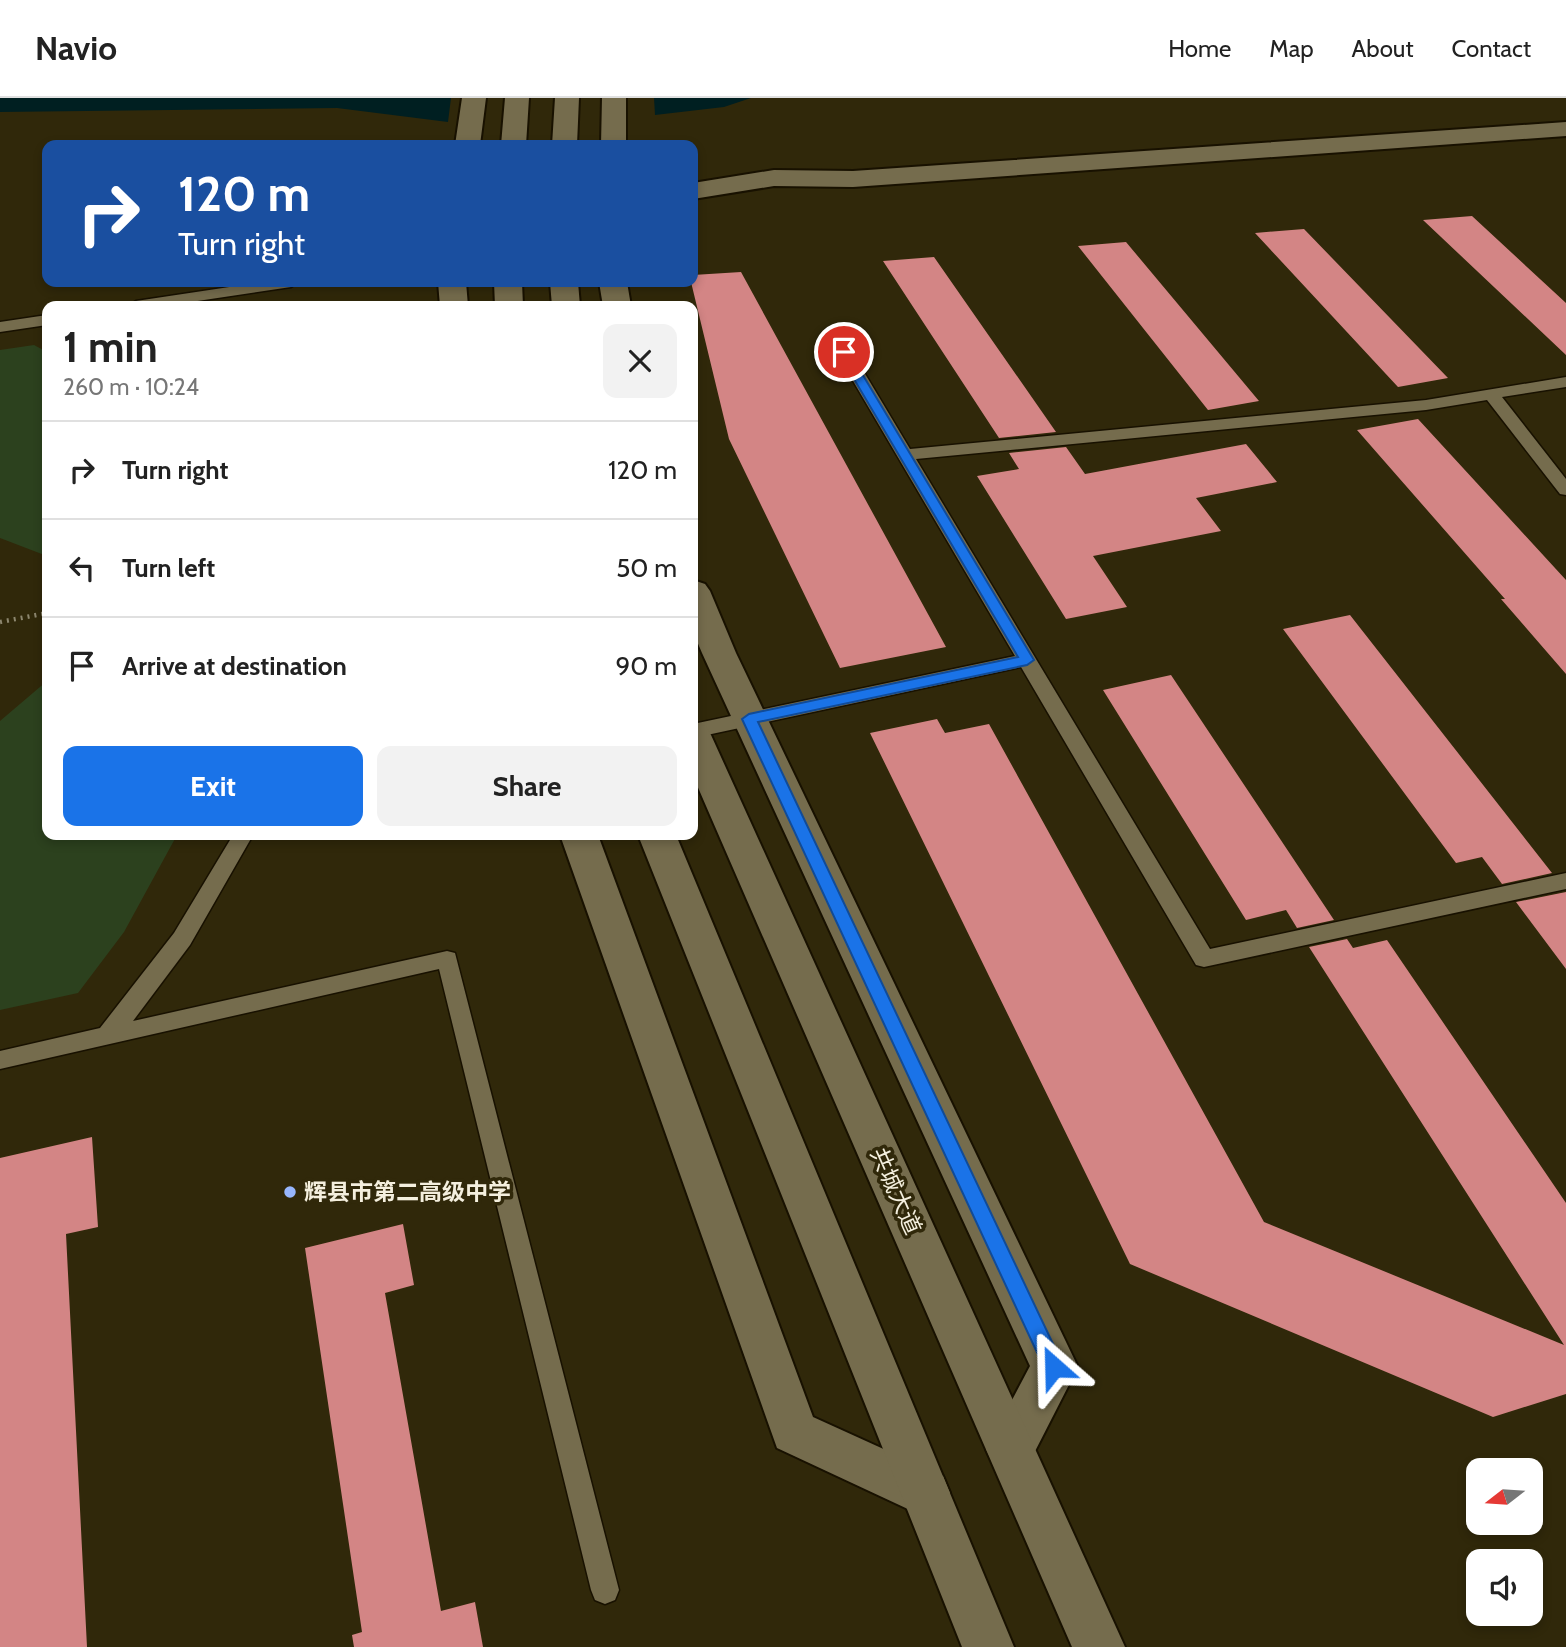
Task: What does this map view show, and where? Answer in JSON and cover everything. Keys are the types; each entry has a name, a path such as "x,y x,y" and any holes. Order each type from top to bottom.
{"street":[{"path":"614,98 614,135"},
{"path":"565,140 566,108"},
{"path":"514,140 516,109"},
{"path":"698,190 774,178 853,179 1566,129"},
{"path":"698,602 749,719 1054,1367 1011,1449"},
{"name":"共城大道","path":"698,744 1099,1647"},
{"path":"581,840 794,1432 925,1493"},
{"path":"659,840 988,1647"}],"lane":[{"path":"168,301 258,287"},
{"path":"0,327 42,321"},
{"path":"844,352 1204,959 1566,881"},
{"path":"905,455 1426,405 1566,382"},
{"path":"1491,394 1566,490"},
{"path":"698,732 1027,660"},
{"path":"108,1035 144,994 186,935 240,840"},
{"path":"0,1060 447,959 605,1590"}],"path":[{"path":"0,622 42,614"}],"green space":[{"path":"34,345 42,349 42,554 0,538 0,350"},
{"path":"42,685 42,840 174,840 124,932 78,993 0,1010 0,721"}],"water":[{"path":"0,98 451,98 448,122 337,108 0,112"},
{"path":"654,98 751,98 724,107 655,115"}],"building":[{"path":"1472,216 1566,303 1566,355 1423,220"},
{"path":"1304,229 1448,378 1398,387 1255,233"},
{"path":"1126,242 1259,401 1208,410 1078,246"},
{"path":"934,257 1056,432 999,438 883,261"},
{"path":"741,272 946,647 840,668 729,439 698,311 698,301 696,301 692,287 698,287 698,275"},
{"path":"1418,419 1566,580 1566,674 1501,599 1505,599 1357,430"},
{"path":"1246,444 1277,482 1196,498 1221,531 1093,556 1127,607 1066,619 977,476 1019,469 1009,453 1066,447 1085,474"},
{"path":"1350,615 1552,873 1502,884 1482,857 1456,863 1283,629"},
{"path":"1171,675 1334,920 1297,928 1286,910 1246,920 1103,690"},
{"path":"937,719 945,733 989,724 1264,1222 1564,1345 1309,947 1347,939 1353,948 1387,940 1566,1203 1566,1394 1493,1417 1130,1264 870,733"},
{"path":"1566,892 1566,969 1516,902"},
{"path":"92,1137 98,1227 66,1234 87,1647 0,1647 0,1158"},
{"path":"403,1224 414,1285 385,1293 441,1611 475,1602 483,1647 354,1647 352,1635 362,1632 305,1248"}],"place":[{"name":"辉县市第二高级中学","path":"290,1192"}],"route":[{"path":"844,352 1027,660 749,719 1054,1367"}]}
